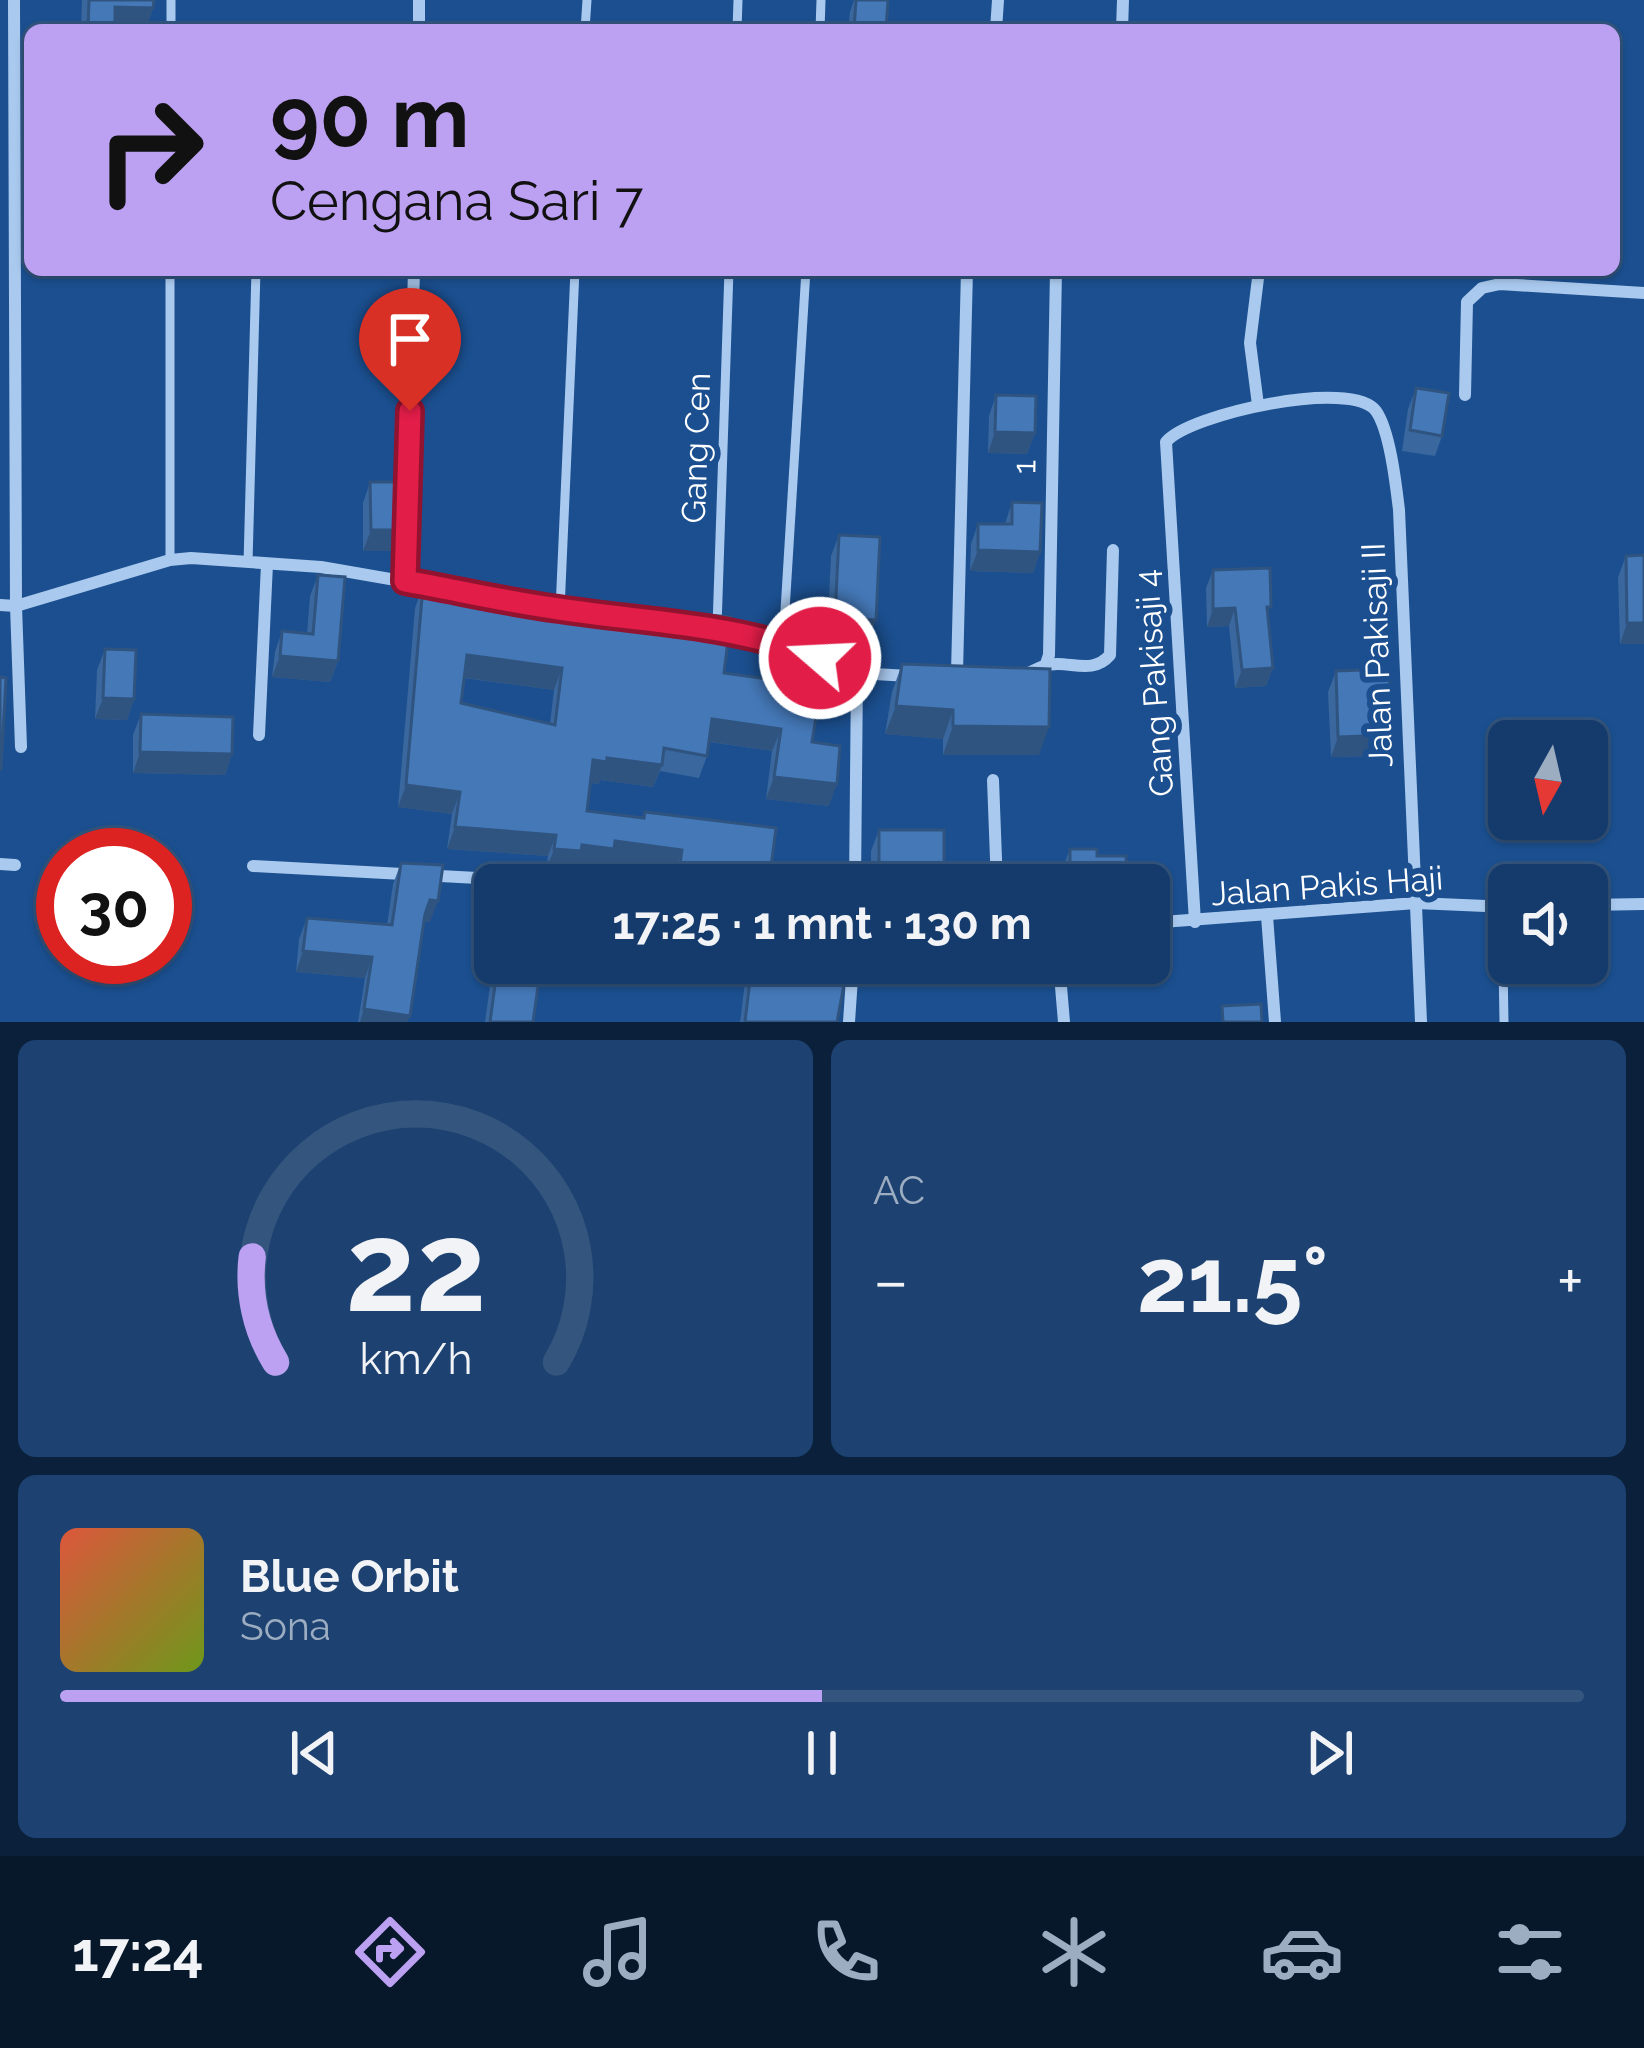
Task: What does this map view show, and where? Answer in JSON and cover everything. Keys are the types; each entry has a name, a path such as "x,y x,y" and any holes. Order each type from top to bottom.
{"street":[{"path":"14,0 16,606 21,747"},
{"path":"405,581 414,276"},
{"path":"957,673 967,276"},
{"name":"1","path":"1046,664 1056,276"},
{"path":"1258,276 1250,344 1258,405"},
{"path":"1465,395 1467,302 1482,288 1500,284 1644,293"},
{"name":"Jalan Pakisaji II","path":"1258,405 1341,397 1374,408 1395,476 1421,1022"},
{"name":"Gang Pakisaji 4","path":"1195,922 1166,442 1174,434 1230,411 1258,405"},
{"path":"1000,674 1022,675 1046,664 1078,668 1103,663 1110,655 1113,550"},
{"path":"0,605 16,606 170,560 321,567 516,602"},
{"path":"259,735 267,564"},
{"path":"538,606 579,611"},
{"path":"697,625 783,643 857,673 915,676"},
{"path":"855,864 857,673"},
{"path":"935,675 978,674"},
{"path":"993,780 997,864"},
{"path":"0,864 15,865"},
{"path":"253,866 474,878"},
{"name":"Jalan Pakis Haji","path":"1170,923 1416,903 1488,906"},
{"path":"1608,905 1644,904"},
{"path":"1268,916 1275,1022"},
{"path":"849,1022 852,984"},
{"path":"1061,984 1064,1022"}],"lane":[{"path":"170,276 170,560"},
{"path":"248,563 256,276"},
{"path":"560,610 575,276"},
{"name":"Gang Cen","path":"717,627 729,276"},
{"path":"783,643 806,276"},
{"path":"1504,1022 1505,984"}],"building":[{"path":"89,0 154,0 153,8 115,7 115,24 88,24"},
{"path":"856,0 888,0 886,24 854,24"},
{"path":"1416,388 1449,393 1442,436 1410,430"},
{"path":"996,395 1036,396 1035,433 995,432"},
{"path":"370,482 399,482 400,530 371,530"},
{"path":"1012,502 1042,503 1040,552 978,550 978,524 1012,524"},
{"path":"839,535 880,537 876,620 835,618"},
{"path":"1644,555 1644,623 1627,623 1626,556"},
{"path":"1270,568 1271,607 1267,607 1273,668 1242,670 1235,608 1213,609 1213,570"},
{"path":"318,575 345,577 338,661 280,656 282,631 313,634"},
{"path":"423,586 494,600 495,593 527,597 527,603 731,617 724,673 774,680 779,649 826,656 812,742 840,746 837,784 774,777 781,729 712,719 707,756 664,748 662,765 593,760 587,811 644,818 645,812 776,828 771,864 680,864 682,850 615,841 614,849 582,845 581,851 554,849 556,835 455,827 460,792 406,785","holes":["467,655 562,668 555,725 461,703"]},
{"path":"105,649 136,650 134,699 103,698"},
{"path":"902,664 1050,669 1049,727 953,726 953,710 896,706"},
{"path":"1389,669 1392,735 1338,737 1336,671"},
{"path":"0,677 6,678 1,769 0,769"},
{"path":"141,714 233,717 232,754 140,752"},
{"path":"879,830 944,830 944,864 879,863"},
{"path":"1070,849 1126,856 1126,864 1070,864"},
{"path":"401,863 443,865 438,901 430,900 425,914 410,1016 364,1009 372,957 303,951 307,918 392,925"},
{"path":"495,984 538,984 533,1022 490,1022"},
{"path":"750,984 844,984 837,1022 745,1022"},
{"path":"1261,1004 1262,1022 1223,1022 1222,1006"}],"route":[{"path":"410,411 405,581 560,610 717,627 783,643 820,658"}]}
